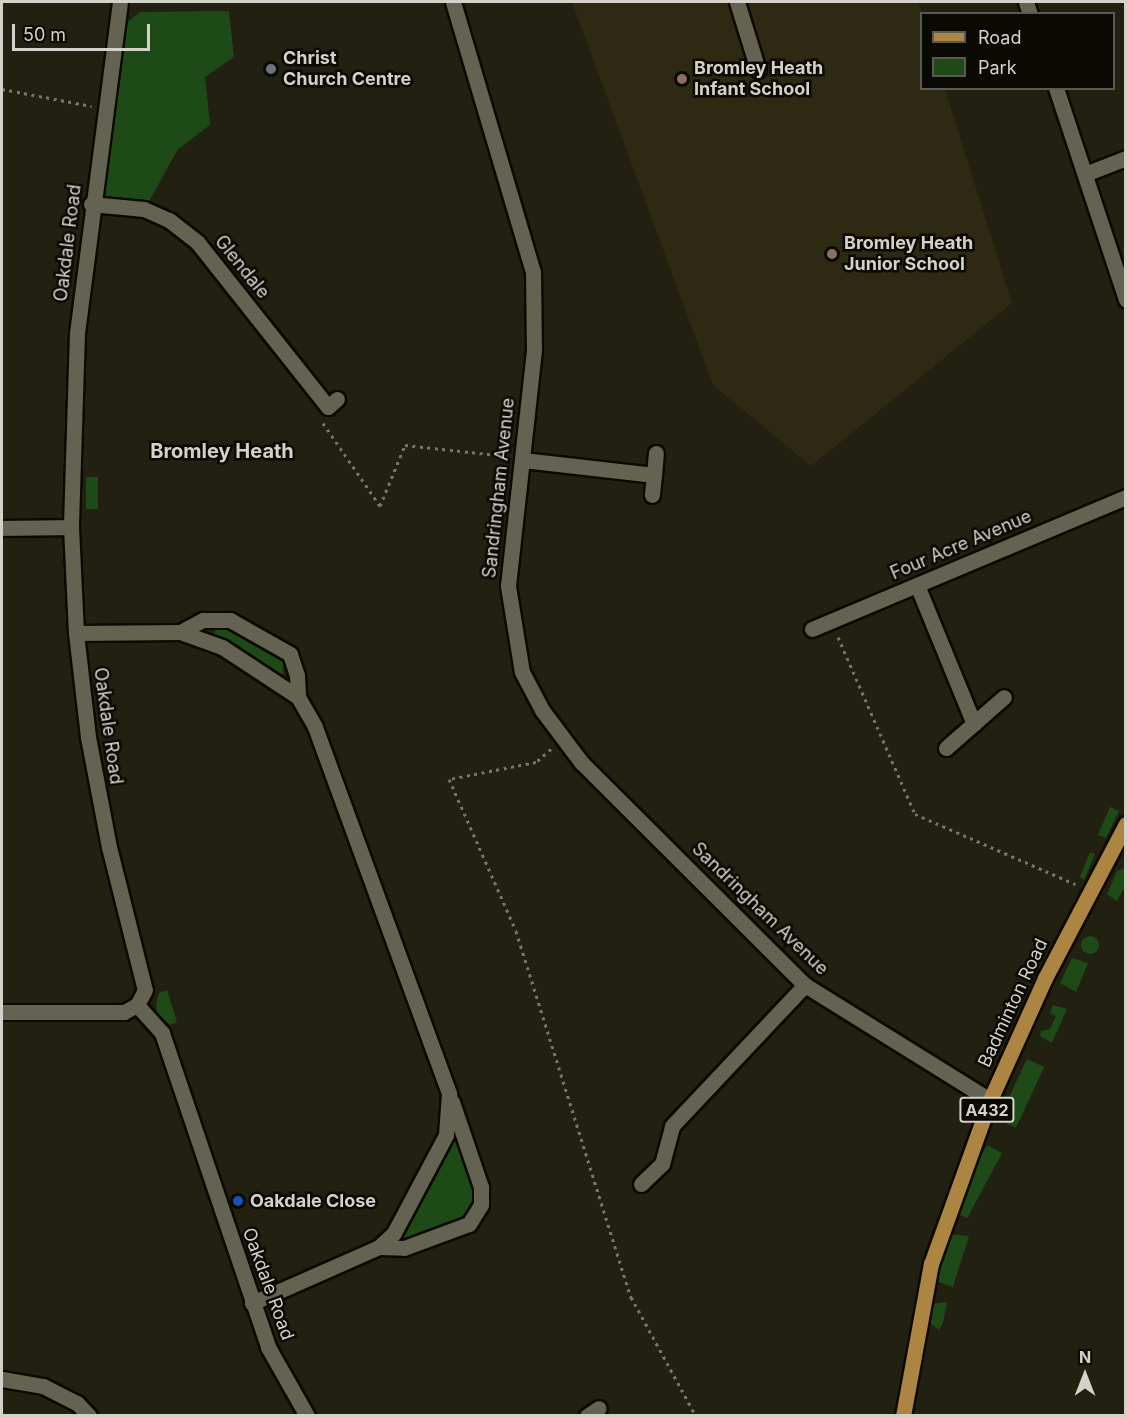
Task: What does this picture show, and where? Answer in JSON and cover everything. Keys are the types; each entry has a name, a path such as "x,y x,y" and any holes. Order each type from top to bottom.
{"main road":[{"name":"Badminton Road","path":"903,1416 931,1264 990,1100 1088,890 1125,824"}],"street":[{"name":"Oakdale Road","path":"120,2 91,204 77,333 71,527 76,633 88,737 109,847 145,990 137,1005 162,1034 268,1347 307,1416"},
{"name":"Sandringham Avenue","path":"453,2 533,272 536,322 508,586 512,631 522,672 562,737 581,762 805,985 990,1100"},
{"path":"737,2 758,70"},
{"path":"1057,90 1125,300"},
{"path":"1085,174 1125,158"},
{"name":"Glendale","path":"91,204 144,209 169,220 198,243 328,408"},
{"path":"652,495 656,453"},
{"path":"523,458 654,475"},
{"name":"Four Acre Avenue","path":"812,629 1125,497"},
{"path":"2,528 71,527"},
{"path":"916,585 974,724"},
{"path":"180,632 203,620 230,620 290,654 297,675 298,697 315,727 481,1187 481,1204 469,1224 404,1248 379,1247"},
{"path":"76,633 180,632 222,647 298,697"},
{"path":"946,748 1004,697"},
{"path":"641,1184 662,1164 672,1126 805,985"},
{"path":"2,1012 124,1012 137,1005"},
{"path":"252,1303 379,1247 394,1233 446,1136 449,1094"},
{"path":"2,1379 43,1386 77,1403 89,1416"}],"path":[{"path":"2,89 105,108"},
{"path":"328,408 380,506 405,445 523,458"},
{"path":"832,621 915,814 1088,890"},
{"path":"562,737 536,762 449,779 516,931 631,1297 696,1416"}],"shaded area":[{"name":"Bromley Heath Junior School","path":"572,2 918,2 922,12 920,90 945,90 1012,303 811,466 713,385"}],"green space":[{"path":"229,11 234,57 205,77 210,125 178,149 147,205 110,202 105,196 124,25 140,12"},
{"path":"86,477 98,477 98,509 86,509"},
{"path":"225,625 283,657 283,674 275,673 213,636 217,626"},
{"path":"1110,807 1119,811 1106,838 1098,835"},
{"path":"1090,852 1095,854 1084,880 1080,877"},
{"path":"1125,868 1125,886 1117,901 1107,894 1117,871"},
{"path":"1090,936 1096,939 1099,945 1096,951 1090,954 1084,951 1081,945 1084,939"},
{"path":"1072,958 1088,963 1076,992 1060,983"},
{"path":"167,990 177,1022 170,1025 157,1013 156,1004 159,993"},
{"path":"1053,1005 1067,1009 1052,1043 1040,1036 1041,1031 1050,1029 1056,1016 1050,1013"},
{"path":"1027,1059 1044,1067 1016,1128 999,1120"},
{"path":"457,1137 477,1194 462,1222 402,1242 399,1235"},
{"path":"987,1145 1002,1153 967,1218 952,1210"},
{"path":"949,1234 969,1236 953,1287 936,1281"},
{"path":"947,1302 943,1323 939,1330 931,1324 931,1304"}],"place":[{"name":"Christ Church Centre","path":"271,69"},
{"name":"Bromley Heath Infant School","path":"682,79"},
{"name":"Bromley Heath Junior School","path":"832,254"},
{"name":"Oakdale Close","path":"238,1201"}],"district":[{"name":"Bromley Heath","path":"222,451"}]}
